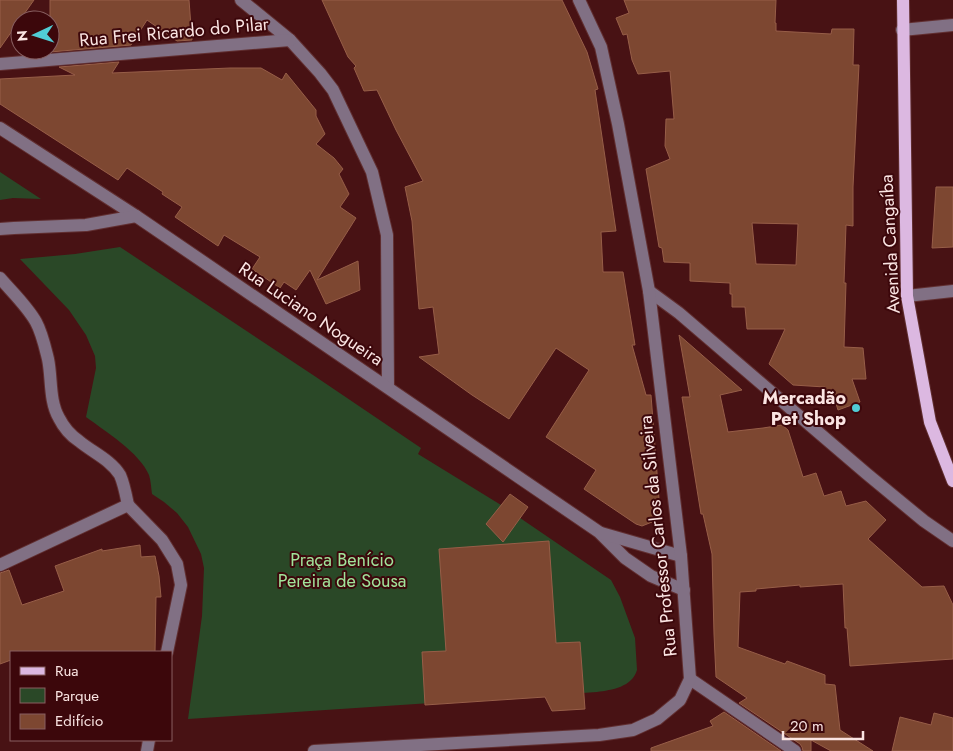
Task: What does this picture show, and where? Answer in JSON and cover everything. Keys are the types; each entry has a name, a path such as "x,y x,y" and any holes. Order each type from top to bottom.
{"main road":[{"name":"Avenida Cangaíba","path":"903,0 906,296 930,422 953,481"}],"street":[{"path":"241,0 290,40 320,73 332,90 372,172 387,235 388,387"},
{"name":"Rua Professor Carlos da Silveira","path":"314,751 599,735 632,730 657,719 680,700 690,679 681,556 649,290 618,124 601,47 579,0"},
{"path":"902,30 953,25"},
{"name":"Rua Frei Ricardo do Pilar","path":"0,64 290,40"},
{"name":"Rua Luciano Nogueira","path":"0,128 136,216 599,532 625,558 651,576 684,590"},
{"path":"0,229 86,224 136,216"},
{"path":"0,278 24,305 36,323 44,342 48,360 52,399 58,416 67,431 110,464 119,475 124,486 128,505 162,540 176,564 181,584 167,651"},
{"path":"649,290 679,313 905,505 953,542"},
{"path":"906,296 953,291"},
{"path":"0,565 128,505"},
{"name":"Rua Luciano Nogueira","path":"599,532 681,556"},
{"path":"690,679 795,751"}],"green space":[{"path":"0,172 41,199 13,198 0,200"},
{"name":"Praça Benício Pereira de Sousa","path":"120,247 421,448 418,454 501,505 611,580 620,597 635,638 637,670 631,680 621,687 597,692 188,719 202,616 204,568 201,554 188,527 177,513 152,494 149,475 138,459 121,443 86,417 96,368 95,356 86,335 69,310 20,259 75,254"}],"building":[{"path":"0,0 34,0 27,10 10,10 10,34 0,48"},
{"path":"50,0 189,0 192,40 177,41 147,20 131,45 60,51 60,10 50,10"},
{"path":"322,0 562,0 587,52 598,89 595,90 616,231 601,232 603,272 623,272 635,345 632,345 646,395 651,395 660,512 652,522 642,526 636,524 584,489 596,470 546,437 589,370 556,348 509,419 419,357 439,354 433,307 419,309 412,221 405,187 423,181 377,90 364,91 354,68 356,66 348,57"},
{"path":"624,0 776,0 776,31 831,34 832,29 854,29 853,65 859,65 853,226 846,225 844,347 863,348 866,379 852,379 860,402 838,410 834,397 829,399 825,387 793,385 769,364 785,329 747,329 745,307 732,307 730,283 690,281 690,263 664,262 662,248 659,247 646,169 670,159 665,146 666,119 674,119 670,71 638,74 632,60 627,34 623,35 616,18 629,13","holes":["752,223 798,224 796,265 756,264"]},
{"path":"119,62 112,73 261,68 282,80 286,73 316,110 316,116 325,134 316,144 334,158 343,169 339,174 349,194 340,207 356,218 317,280 358,261 360,290 326,304 310,270 296,290 284,282 280,288 252,269 260,257 224,235 218,246 175,217 182,207 127,168 118,180 0,104 0,79 75,75 59,67"},
{"path":"936,187 953,187 953,247 932,248"},
{"path":"679,335 742,390 720,395 728,432 782,425 788,430 803,477 816,473 824,496 841,491 846,506 866,501 886,520 868,539 922,587 944,586 953,605 953,659 850,666 847,628 845,628 843,584 800,587 800,585 740,592 738,647 785,664 787,661 825,675 825,684 835,685 840,730 873,751 831,751 811,740 811,751 803,751 800,744 739,703 747,698 716,677 712,554 703,514 701,514 682,397 690,397"},
{"path":"510,494 528,507 503,542 486,524"},
{"path":"549,541 556,643 580,642 585,709 552,711 545,697 425,705 422,652 446,651 439,549"},
{"path":"140,545 141,557 155,556 161,597 156,597 155,651 10,651 10,660 0,664 0,573 9,570 22,605 64,591 55,566 102,549 102,551"},
{"path":"724,712 781,751 651,751 651,748 713,726 710,721"},
{"path":"934,713 953,718 953,751 892,751 900,717 931,725"}],"place":[{"name":"Mercadão Pet Shop","path":"856,408"}]}
